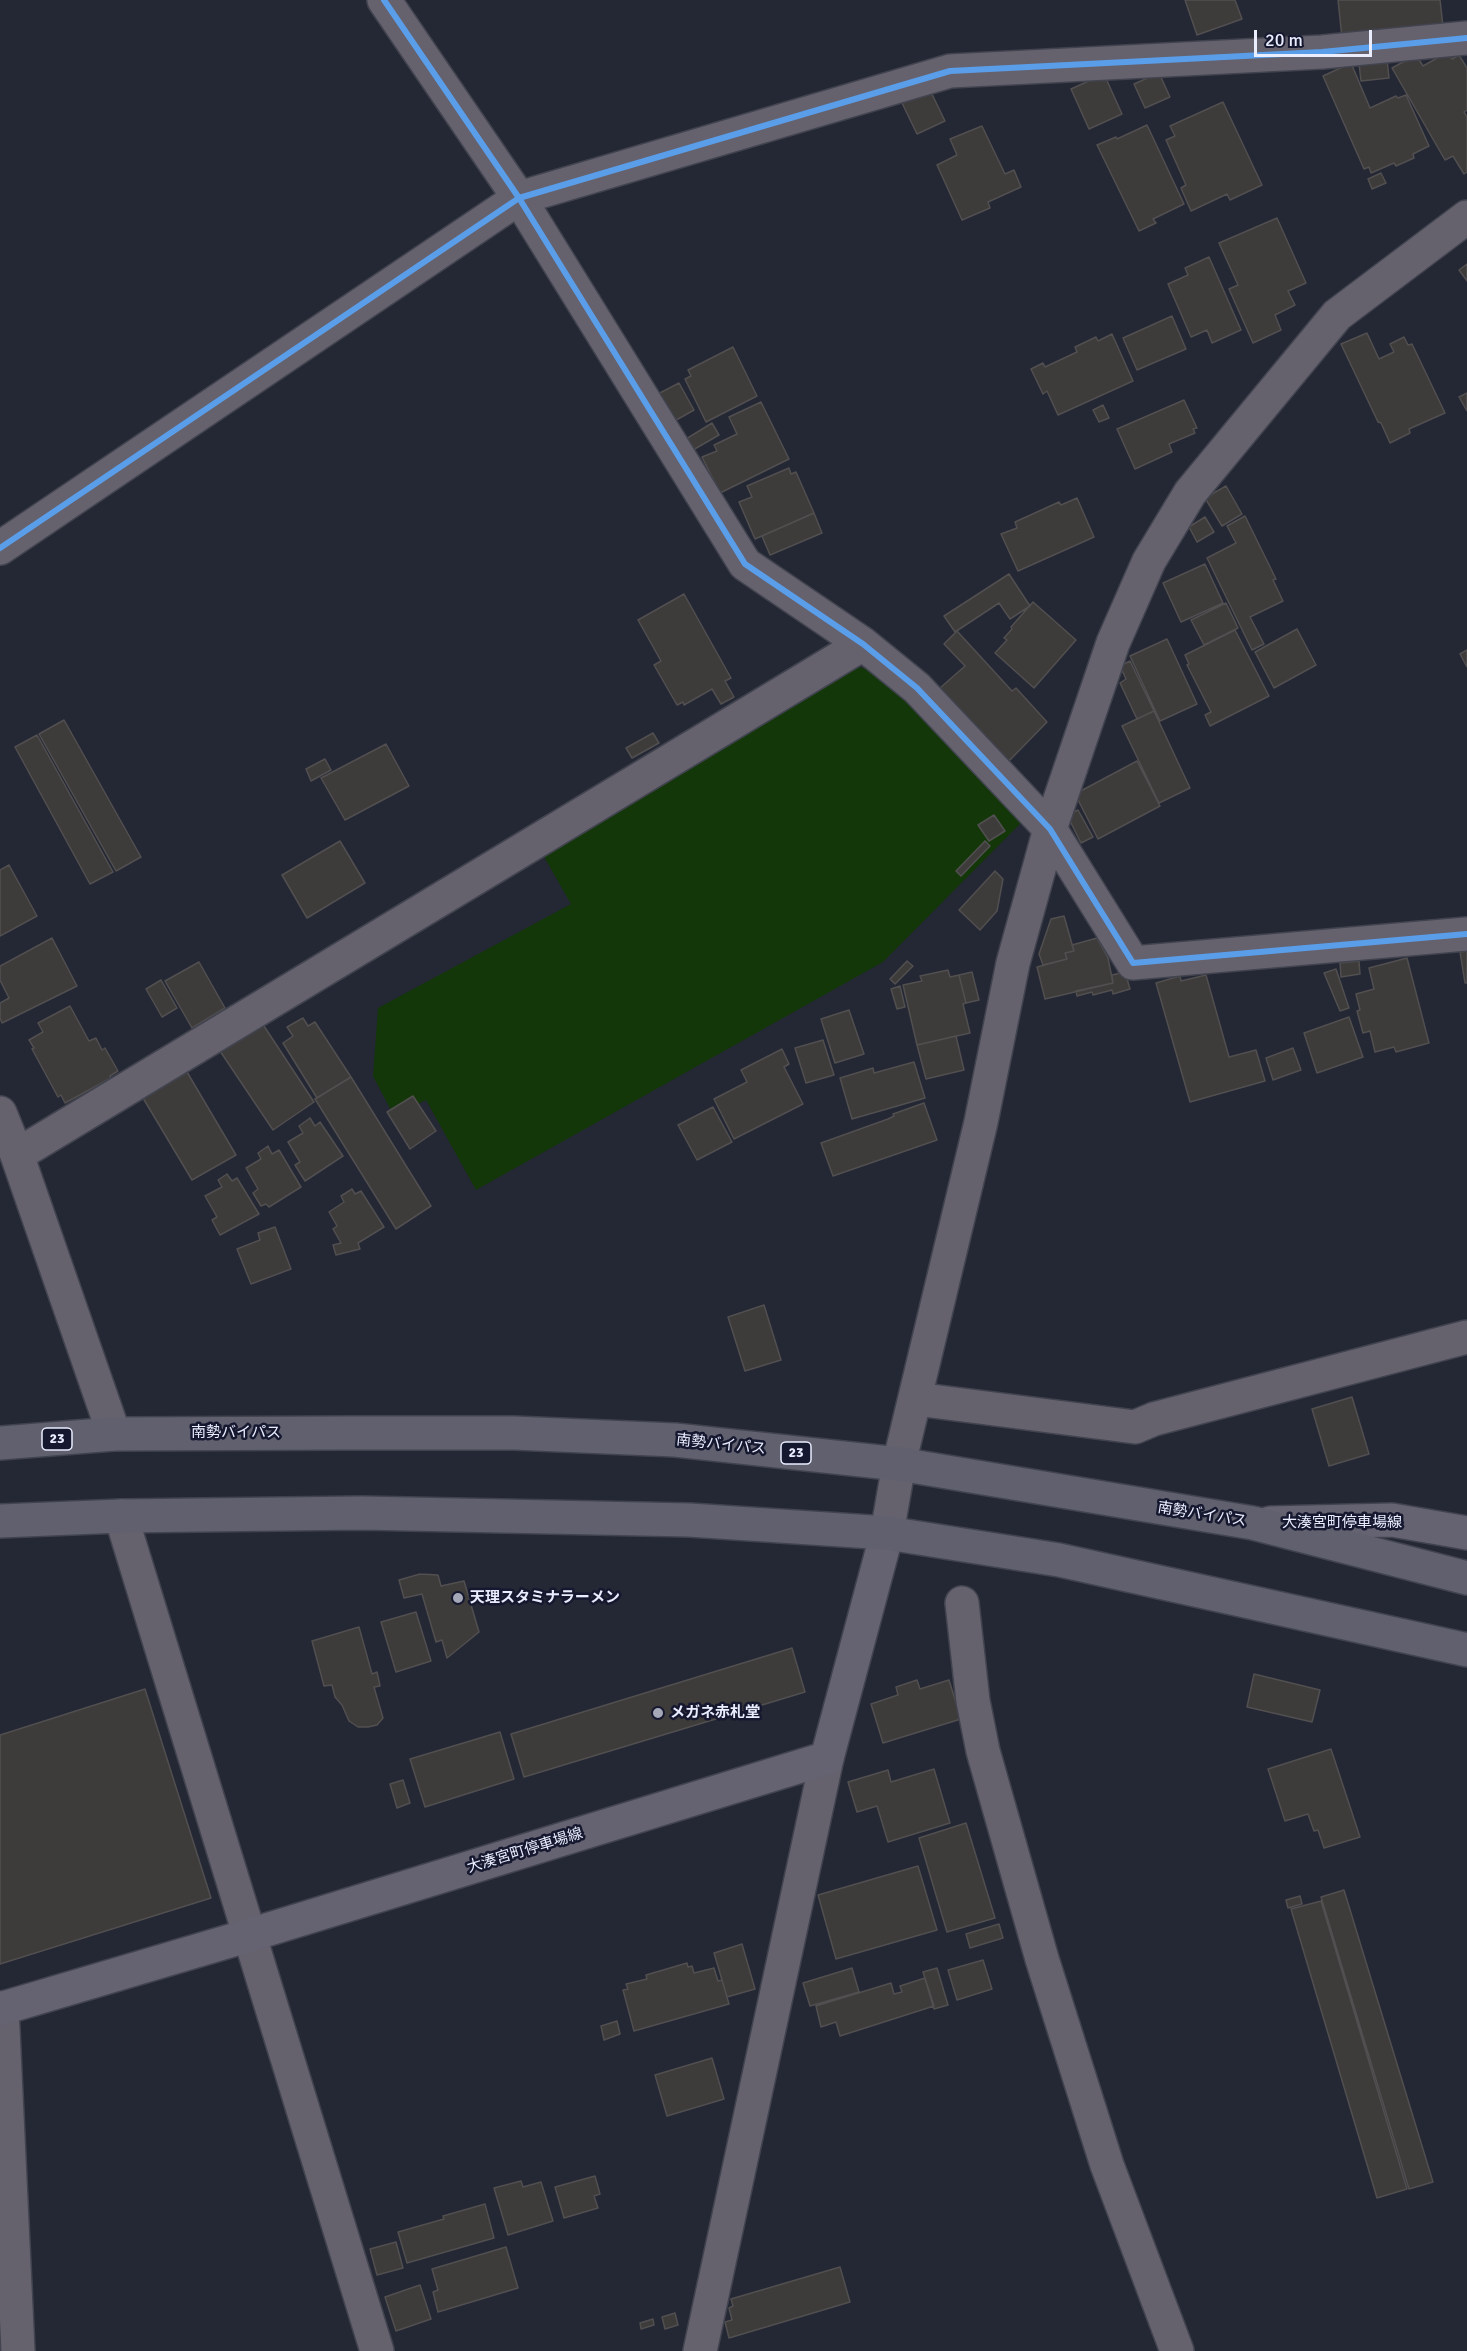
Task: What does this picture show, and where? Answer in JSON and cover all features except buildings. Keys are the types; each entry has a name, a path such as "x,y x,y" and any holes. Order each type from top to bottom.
{"highway":[{"name":"南勢バイパス","path":"0,1443 114,1434 514,1433 675,1440 898,1464 1253,1523 1467,1578"},
{"path":"0,1521 121,1516 362,1513 510,1515 689,1520 887,1533 1059,1560 1458,1651"}],"main road":[{"name":"大湊宮町停車場線","path":"1253,1523 1392,1520 1467,1533"},
{"path":"827,1758 887,1533"},
{"name":"大湊宮町停車場線","path":"1,2008 250,1935 827,1758"}],"street":[{"path":"384,0 519,198 745,564 863,644 917,688 1050,829 1133,963 1467,934"},
{"path":"0,548 519,198 950,71 1322,52 1467,38"},
{"path":"887,1533 898,1464 916,1399 981,1122 1013,963 1050,829 1113,643 1149,561 1190,492 1337,315 1467,217"},
{"path":"17,1155 863,644"},
{"path":"0,1113 17,1155 114,1434"},
{"path":"916,1399 1135,1427 1154,1419 1467,1337"},
{"path":"121,1516 377,2351"},
{"path":"962,1603 973,1701 983,1751 1042,1959 1107,2165 1177,2351"},
{"path":"700,2351 827,1758"},
{"path":"1,2008 18,2351"}],"green space":[{"path":"850,665 878,672 907,700 1021,823 883,962 476,1190 426,1100 394,1116 373,1076 378,1008 571,904 543,855"}],"cycle path":[{"path":"384,0 519,198 745,564 863,644 917,688 1050,829 1133,963 1467,934"},
{"path":"0,548 519,198 950,71 1322,52 1467,38"}],"place":[{"name":"天理スタミナラーメン","path":"458,1598"},
{"name":"メガネ赤札堂","path":"658,1713"}]}
